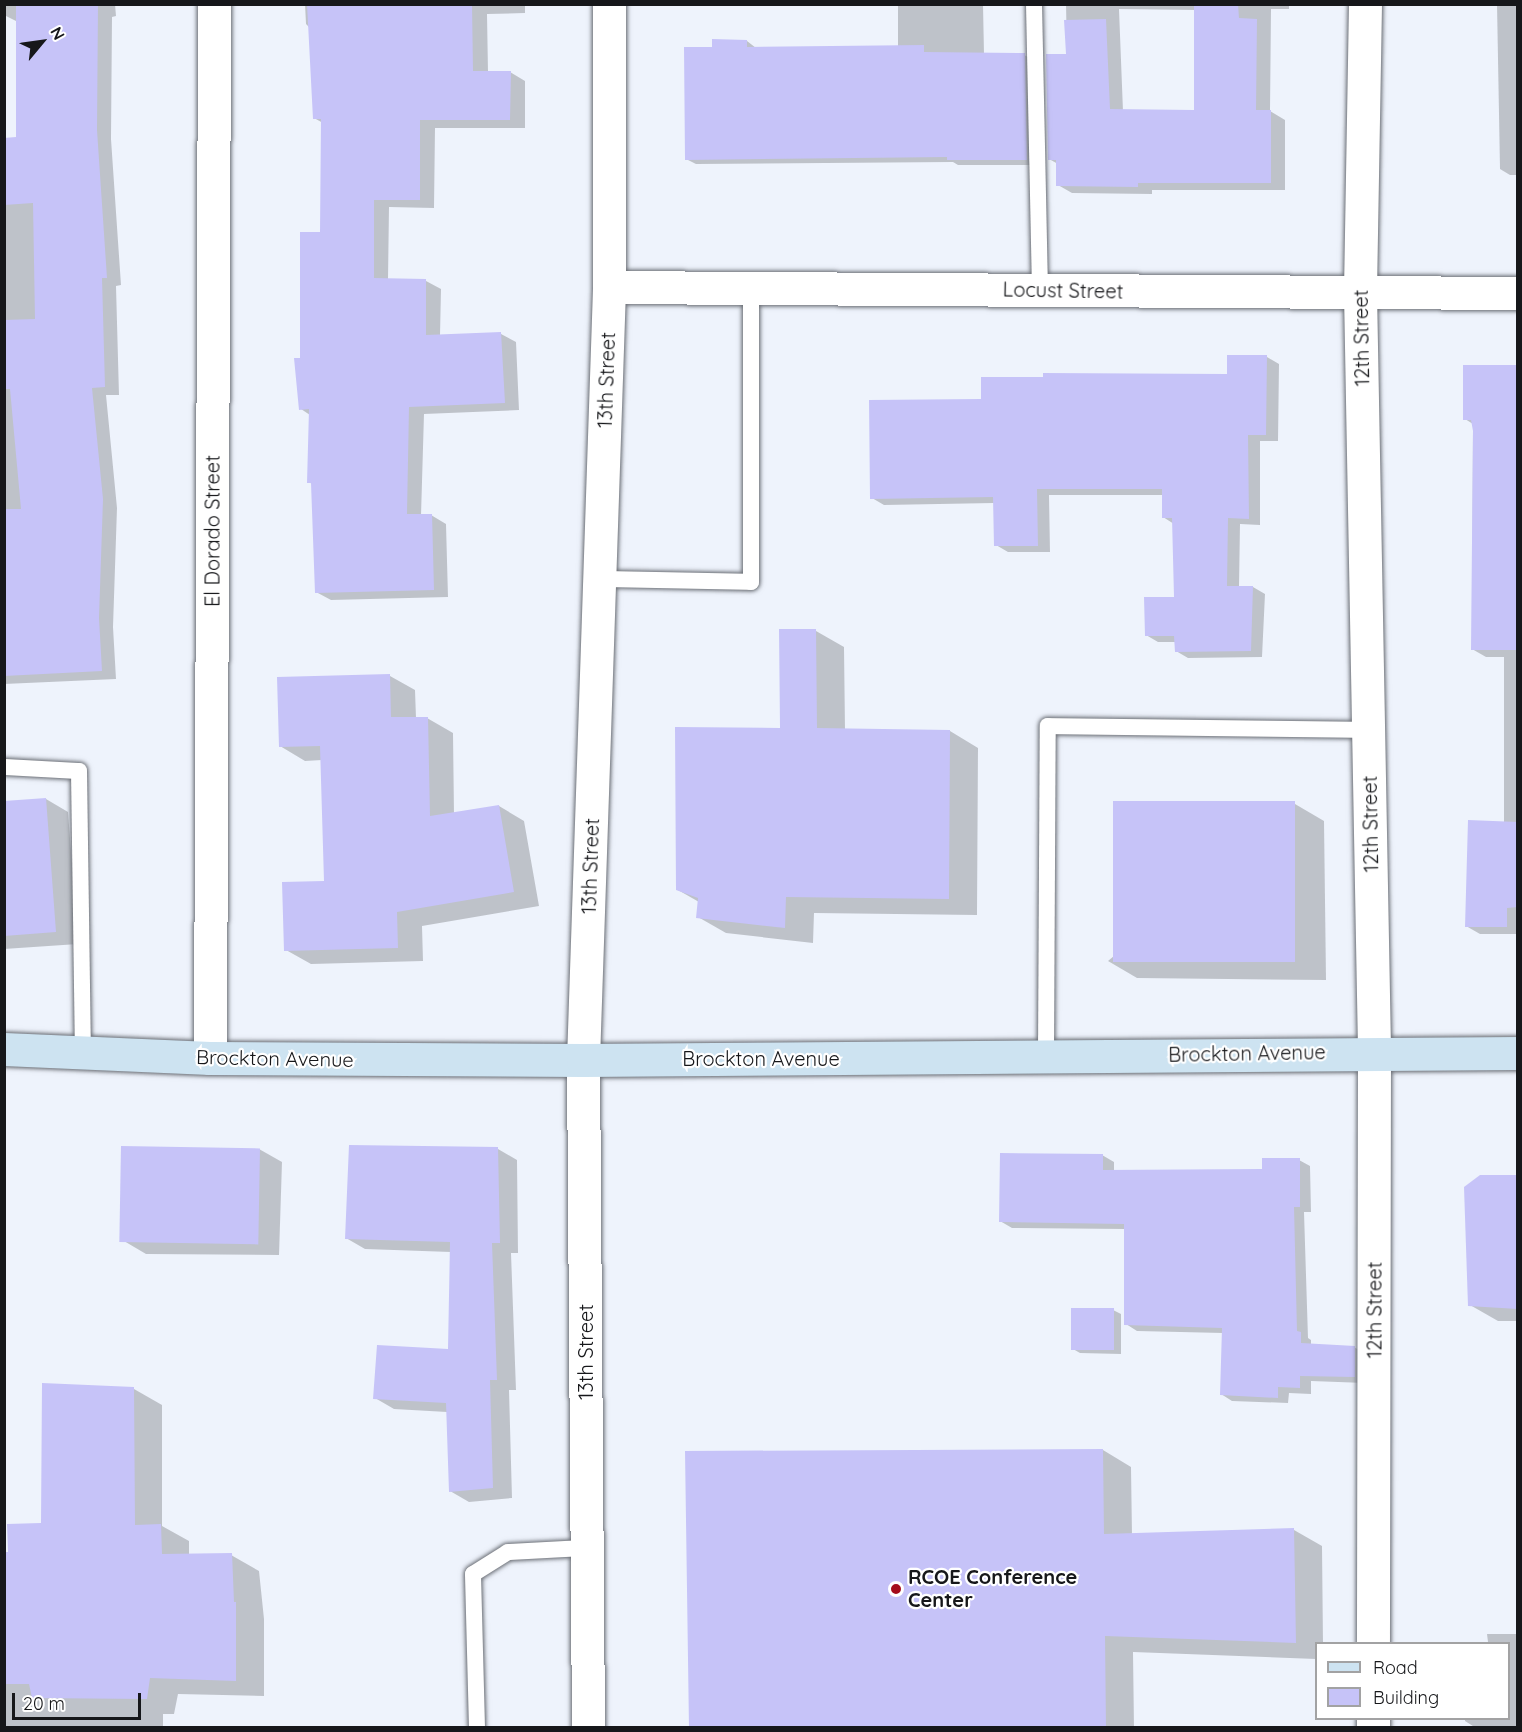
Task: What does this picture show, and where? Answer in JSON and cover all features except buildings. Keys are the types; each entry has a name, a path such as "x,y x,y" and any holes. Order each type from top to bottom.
{"main road":[{"name":"Brockton Avenue","path":"4,1049 210,1058 583,1060 1374,1052 1518,1053"}],"street":[{"name":"El Dorado Street","path":"210,1058 214,4"},
{"name":"13th Street","path":"588,1728 583,1060 609,287 609,4"},
{"name":"12th Street","path":"1365,4 1360,292 1374,1052 1373,1642"},
{"name":"Locust Street","path":"609,287 751,286 1518,293"}],"lane":[{"path":"1034,4 1040,289"},
{"path":"600,579 751,582 751,286"},
{"path":"1046,1055 1048,726 1368,730"},
{"path":"4,767 79,771 83,1053"},
{"path":"477,1728 474,1574 508,1552 585,1548"}],"place":[{"name":"RCOE Conference Center","path":"896,1589"}]}
